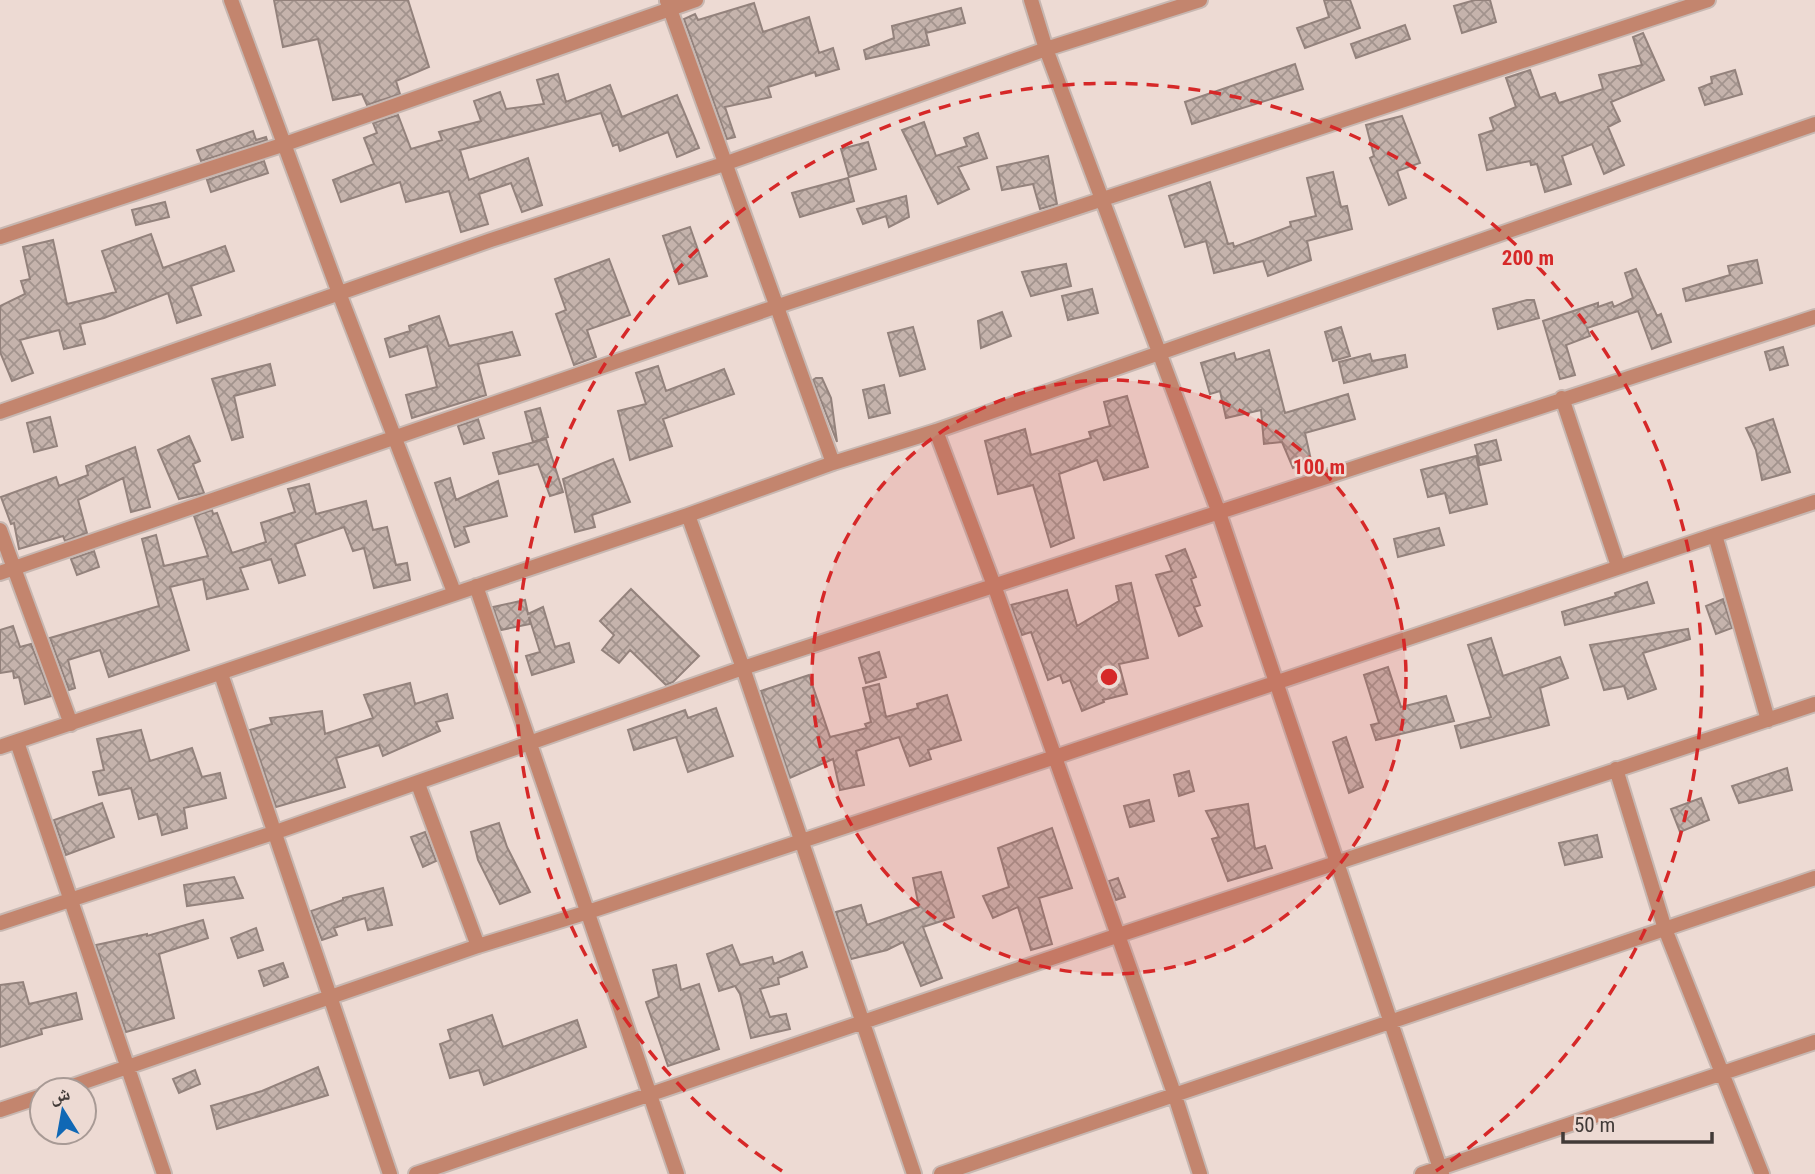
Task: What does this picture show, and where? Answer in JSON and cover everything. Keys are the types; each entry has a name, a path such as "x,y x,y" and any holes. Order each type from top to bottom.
{"street":[{"path":"231,0 454,593"},
{"path":"0,237 285,144 668,4 696,0"},
{"path":"1031,0 1046,49 1219,513 1441,1171"},
{"path":"0,412 339,293 724,164 1046,49 1200,0"},
{"path":"0,573 775,307 1708,0"},
{"path":"668,4 833,463"},
{"path":"0,747 688,515 833,463 936,431 1815,124"},
{"path":"0,923 418,784 743,668 995,588 1562,398 1815,317"},
{"path":"1562,398 1618,566"},
{"path":"936,431 1119,935 1200,1174"},
{"path":"98,1078 478,946 1055,757 1815,502"},
{"path":"688,515 865,1023 914,1174"},
{"path":"0,530 71,724"},
{"path":"1715,535 1768,720"},
{"path":"475,586 677,1174"},
{"path":"220,674 276,832 390,1174"},
{"path":"416,1174 1119,935 1815,704"},
{"path":"18,742 164,1174"},
{"path":"1616,769 1665,929 1762,1174"},
{"path":"418,784 478,946"},
{"path":"942,1174 1815,878"},
{"path":"1422,1174 1441,1171 1815,1042"},
{"path":"0,1110 28,1101"}],"building":[{"path":"274,0 408,0 429,67 396,81 400,94 367,105 362,94 333,100 318,39 283,47"},
{"path":"1324,0 1350,0 1360,28 1305,48 1297,28 1329,17"},
{"path":"1475,0 1490,0 1496,22 1462,33 1454,6"},
{"path":"754,3 763,32 809,17 819,53 833,48 839,69 816,76 815,72 768,87 771,97 725,107 735,137 727,139 684,19 695,14 698,20"},
{"path":"961,8 965,23 926,33 929,45 866,59 864,50 894,38 892,26"},
{"path":"1405,25 1410,39 1356,58 1351,44"},
{"path":"1643,33 1664,80 1611,102 1620,121 1608,127 1624,165 1604,174 1592,144 1562,156 1571,184 1545,192 1537,164 1531,165 1530,161 1487,170 1479,135 1494,130 1490,118 1516,107 1506,78 1530,70 1540,98 1555,93 1559,103 1603,89 1599,75 1642,65 1633,37"},
{"path":"1295,64 1303,89 1192,124 1185,102"},
{"path":"1735,70 1742,94 1705,105 1699,88 1712,83 1711,77"},
{"path":"558,74 566,102 610,85 622,117 677,95 699,148 677,157 668,132 620,151 618,144 613,146 601,113 460,150 469,180 528,158 542,205 522,212 511,183 479,194 488,224 461,232 449,191 406,202 400,182 341,202 333,180 374,164 364,138 377,133 373,123 398,115 411,149 442,140 439,132 481,121 474,101 500,92 506,109 544,104 537,80"},
{"path":"1402,116 1420,163 1397,171 1406,198 1389,205 1370,158 1374,156 1366,125"},
{"path":"924,122 936,156 967,146 964,138 978,133 987,158 958,167 969,189 938,204 902,130"},
{"path":"253,131 256,140 266,137 267,140 201,161 197,150"},
{"path":"868,142 876,169 849,177 841,149"},
{"path":"1048,156 1057,204 1040,209 1033,184 1002,190 997,167"},
{"path":"264,161 268,173 211,192 207,180"},
{"path":"1333,172 1341,207 1347,206 1352,229 1307,241 1311,260 1268,276 1263,261 1214,273 1206,241 1185,247 1169,196 1210,182 1228,244 1233,243 1234,247 1291,226 1290,222 1316,216 1307,178"},
{"path":"848,178 854,201 800,217 792,193"},
{"path":"906,196 909,217 889,227 886,216 863,224 857,209"},
{"path":"165,202 169,217 136,225 132,210"},
{"path":"690,227 707,276 679,284 663,236"},
{"path":"151,234 163,268 225,246 234,271 191,286 201,315 177,323 168,293 104,318 80,324 85,344 64,349 59,330 20,340 33,373 12,381 0,352 0,306 25,294 21,281 30,279 23,247 53,240 67,304 116,292 102,251"},
{"path":"609,259 630,315 587,330 596,357 574,365 556,314 566,310 555,279"},
{"path":"1757,260 1762,283 1686,301 1683,289 1730,275 1728,266"},
{"path":"1066,264 1071,286 1031,296 1022,272"},
{"path":"1636,269 1657,316 1661,314 1671,342 1652,349 1638,311 1587,328 1590,336 1566,345 1575,375 1560,379 1543,321 1598,303 1598,307 1612,302 1614,307 1633,298 1625,273"},
{"path":"1092,289 1098,313 1068,320 1062,296"},
{"path":"1534,300 1539,318 1498,329 1493,309"},
{"path":"1002,312 1011,336 981,348 978,321"},
{"path":"439,316 449,346 512,332 520,355 478,364 486,395 412,418 406,395 437,387 427,346 390,357 385,339 410,331 409,326"},
{"path":"913,327 925,369 900,376 888,333"},
{"path":"1341,327 1350,356 1333,361 1325,332"},
{"path":"1783,347 1788,365 1770,370 1765,352"},
{"path":"1269,350 1285,413 1348,394 1355,419 1305,433 1311,460 1293,468 1282,442 1264,444 1261,410 1226,418 1220,391 1210,394 1201,363 1234,353 1236,360"},
{"path":"1370,354 1372,361 1405,355 1407,367 1344,383 1339,362"},
{"path":"270,364 275,385 234,396 243,437 232,440 212,379"},
{"path":"658,366 666,391 724,369 734,394 663,419 672,446 630,460 618,411 646,404 636,373"},
{"path":"822,378 831,398 837,442 813,380"},
{"path":"884,385 890,413 869,418 863,390"},
{"path":"1127,396 1148,467 1104,480 1097,460 1059,474 1074,538 1051,547 1033,485 998,494 985,441 1025,429 1031,455 1091,438 1089,432 1110,426 1104,402"},
{"path":"540,408 548,437 533,442 525,412"},
{"path":"50,417 57,446 34,452 27,423"},
{"path":"478,419 484,438 464,444 458,426"},
{"path":"1773,419 1790,472 1762,480 1756,450 1746,428"},
{"path":"189,436 200,461 193,464 204,493 179,499 158,450"},
{"path":"546,439 563,492 550,496 538,464 499,474 493,453"},
{"path":"1496,440 1501,460 1480,465 1475,445"},
{"path":"135,447 150,507 131,512 123,478 78,500 87,533 65,541 63,536 19,549 14,523 11,524 1,497 56,477 59,486 88,475 86,466"},
{"path":"1476,456 1487,504 1450,513 1445,493 1428,497 1421,470"},
{"path":"613,459 630,502 592,515 595,527 575,532 563,479"},
{"path":"450,478 456,500 498,481 507,516 464,527 469,542 455,547 435,483"},
{"path":"309,484 316,514 366,501 373,530 387,527 396,565 407,563 410,580 374,588 364,548 353,551 344,527 295,544 305,575 279,583 271,559 240,568 248,589 207,599 203,579 170,587 189,650 109,677 100,650 68,660 75,688 69,690 50,638 159,606 142,539 156,535 164,566 208,556 194,516 212,510 213,514 217,513 232,553 266,542 261,523 295,512 288,489"},
{"path":"1439,528 1444,545 1398,557 1394,539"},
{"path":"1185,549 1196,577 1191,579 1200,605 1194,607 1202,626 1179,636 1156,575 1172,571 1166,556"},
{"path":"94,551 99,567 77,575 71,559"},
{"path":"1647,582 1654,603 1565,625 1562,612 1616,596 1615,593"},
{"path":"1131,583 1148,658 1119,664 1127,694 1103,700 1104,702 1082,711 1070,680 1063,683 1060,675 1048,680 1031,632 1022,635 1011,605 1067,590 1077,626 1119,601 1116,586"},
{"path":"631,589 699,656 673,682 666,685 630,650 619,663 602,650 614,635 600,621"},
{"path":"1723,599 1732,628 1716,634 1706,606"},
{"path":"525,600 528,614 543,607 555,647 569,643 574,662 532,675 526,656 540,652 529,617 530,624 501,630 493,607"},
{"path":"13,626 20,647 31,644 51,696 25,704 19,677 14,678 13,671 0,673 0,630"},
{"path":"1688,629 1690,639 1643,653 1656,689 1628,699 1624,686 1604,690 1590,645"},
{"path":"1491,638 1503,676 1560,657 1568,678 1540,688 1549,725 1461,748 1455,726 1491,717 1468,645"},
{"path":"879,652 886,677 866,683 859,658"},
{"path":"1388,667 1401,707 1446,696 1454,721 1376,740 1371,725 1379,723 1364,675"},
{"path":"809,675 830,737 867,728 865,724 871,722 863,688 879,684 886,717 918,708 917,704 947,695 961,740 928,750 931,759 910,766 899,737 856,751 864,785 840,790 833,759 790,778 761,691"},
{"path":"410,683 415,704 447,694 453,718 436,722 440,731 383,756 379,745 336,758 345,787 276,807 250,730 272,724 270,718 322,711 325,734 373,718 364,695"},
{"path":"716,708 733,756 688,772 676,737 634,750 628,730 685,710 688,718"},
{"path":"141,730 150,761 192,748 202,777 220,773 226,798 184,808 187,828 162,835 157,814 139,819 131,788 99,795 93,772 104,770 97,739"},
{"path":"1346,737 1363,787 1349,793 1333,742"},
{"path":"1787,768 1792,790 1739,803 1732,786"},
{"path":"1189,771 1194,791 1179,796 1174,775"},
{"path":"1701,798 1709,820 1680,832 1671,809"},
{"path":"1149,800 1154,821 1130,827 1124,806"},
{"path":"102,803 114,837 66,855 54,820"},
{"path":"1248,804 1255,849 1265,846 1272,868 1228,881 1212,839 1219,837 1206,811"},
{"path":"499,823 507,847 530,892 500,904 478,860 471,832"},
{"path":"1052,828 1072,888 1039,898 1052,944 1031,950 1018,907 993,918 983,896 1009,887 998,848"},
{"path":"425,832 436,861 423,867 411,837"},
{"path":"1597,835 1602,857 1565,865 1559,843"},
{"path":"941,872 954,917 923,927 942,978 921,986 903,942 887,950 851,959 836,912 861,905 867,925 919,907 913,878"},
{"path":"234,877 243,898 187,906 184,885"},
{"path":"1118,878 1125,897 1116,900 1109,881"},
{"path":"383,888 392,925 368,930 365,918 334,928 337,935 322,940 311,911 343,898"},
{"path":"203,920 208,938 159,954 174,1018 126,1032 96,945 147,936"},
{"path":"256,928 263,950 238,958 231,938"},
{"path":"732,945 740,965 772,957 774,964 802,952 807,967 778,978 779,984 760,989 770,1017 786,1014 790,1029 751,1038 740,994 735,986 719,991 707,954"},
{"path":"283,963 288,977 264,986 259,971"},
{"path":"676,965 681,990 699,984 719,1049 668,1066 646,1002 659,997 653,970"},
{"path":"23,982 29,1004 76,993 82,1019 41,1029 42,1034 0,1047 0,985"},
{"path":"492,1015 503,1047 577,1020 586,1047 484,1085 479,1070 450,1078 440,1044 451,1040 448,1030"},
{"path":"318,1067 328,1095 217,1129 211,1106 262,1091"},
{"path":"195,1070 200,1084 179,1093 173,1079"}]}
